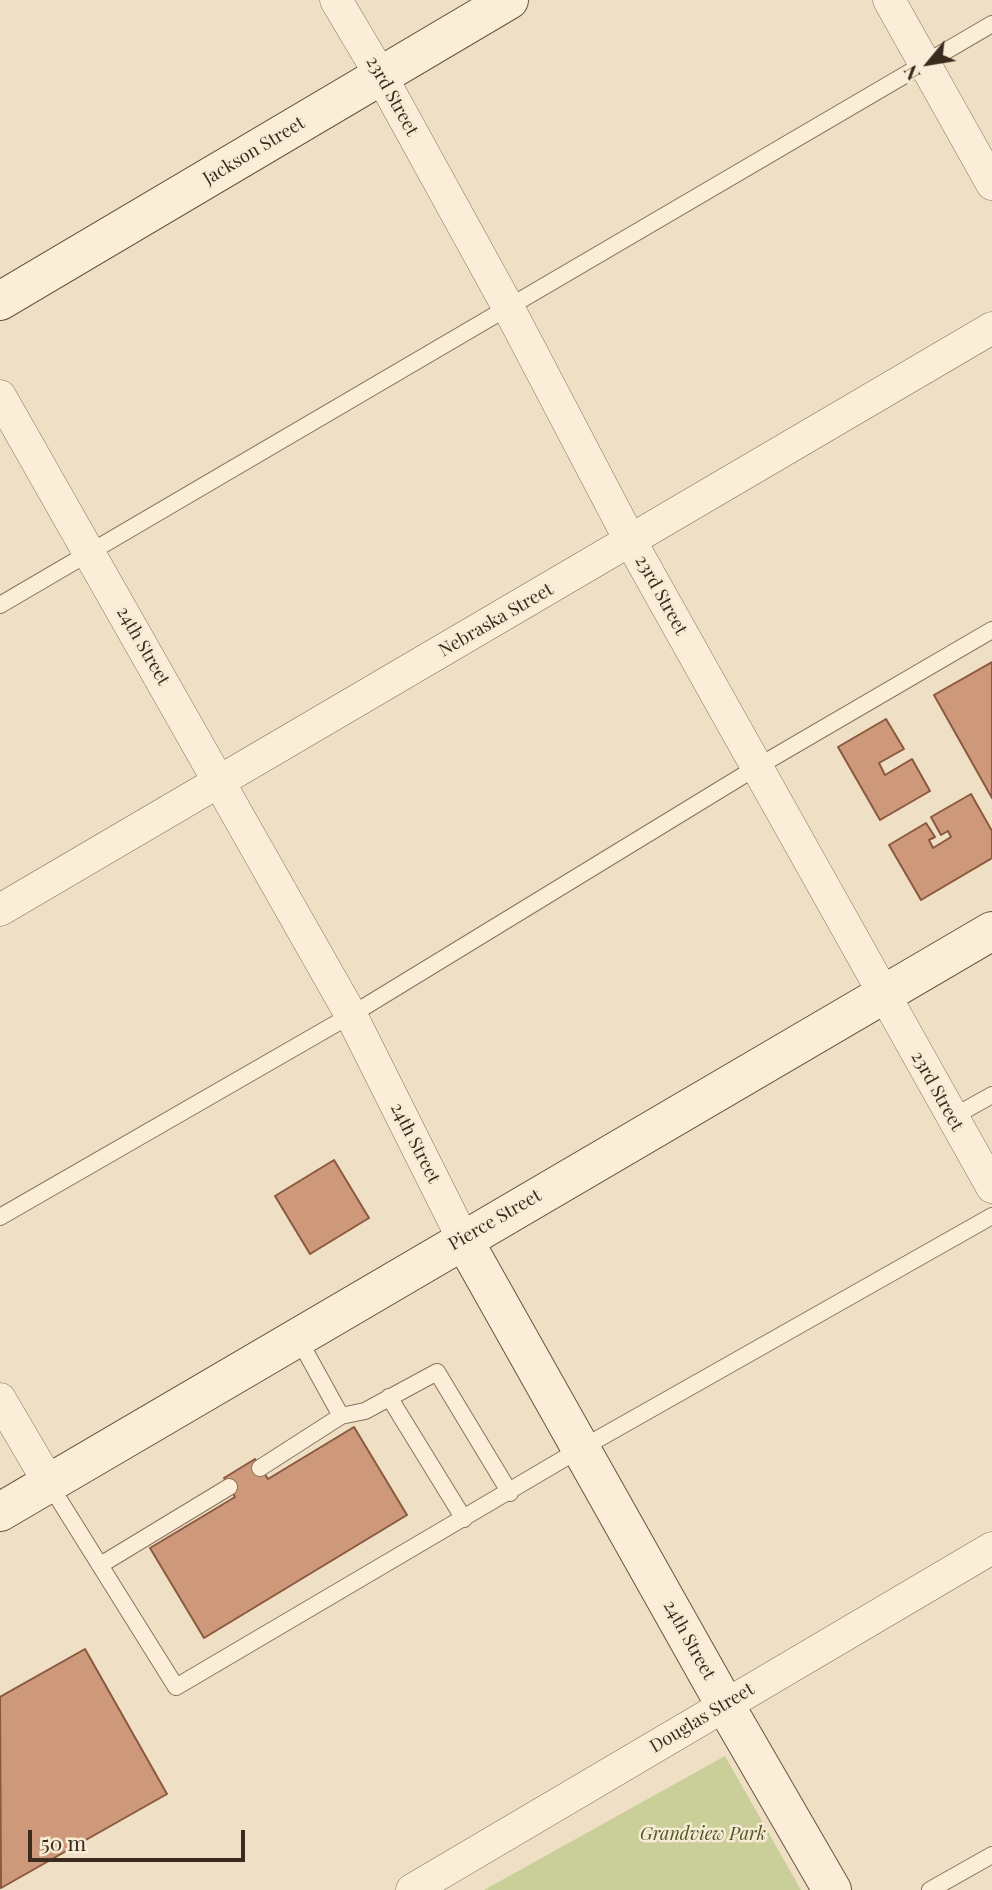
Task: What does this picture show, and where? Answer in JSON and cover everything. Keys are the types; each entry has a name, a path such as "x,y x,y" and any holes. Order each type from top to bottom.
{"main road":[{"name":"Jackson Street","path":"0,301 509,0"},
{"name":"Pierce Street","path":"0,1512 48,1481 885,996 992,931"},
{"name":"24th Street","path":"463,1239 832,1890"}],"street":[{"name":"23rd Street","path":"336,0 382,76 508,307 631,542 992,1187"},
{"path":"889,0 992,184"},
{"name":"Nebraska Street","path":"0,911 992,328"},
{"name":"24th Street","path":"0,396 351,1015 463,1239"},
{"path":"0,1399 48,1481"},
{"name":"Douglas Street","path":"412,1890 992,1548"}],"lane":[{"path":"0,605 992,24"},
{"path":"0,1217 351,1015 757,767 992,630"},
{"path":"951,1118 992,1095"},
{"path":"48,1481 176,1687 582,1448 992,1216"},
{"path":"297,1336 341,1416"},
{"path":"260,1468 341,1416 365,1411 437,1372 509,1493"},
{"path":"390,1397 464,1519"},
{"path":"102,1564 229,1487"},
{"path":"930,1890 992,1855"}],"green space":[{"name":"Grandview Park","path":"725,1756 801,1890 484,1890"}],"building":[{"path":"992,662 992,798 934,695"},
{"path":"886,719 904,749 879,763 885,775 912,759 930,791 880,820 838,747"},
{"path":"971,794 992,831 992,858 921,900 889,845 926,823 935,837 929,840 933,848 951,837 948,831 941,835 931,817"},
{"path":"334,1160 369,1218 310,1254 275,1196"},
{"path":"354,1427 407,1515 204,1638 150,1548 235,1497 224,1478 255,1459 268,1479"},
{"path":"85,1649 167,1794 1,1888 0,1697"}]}
